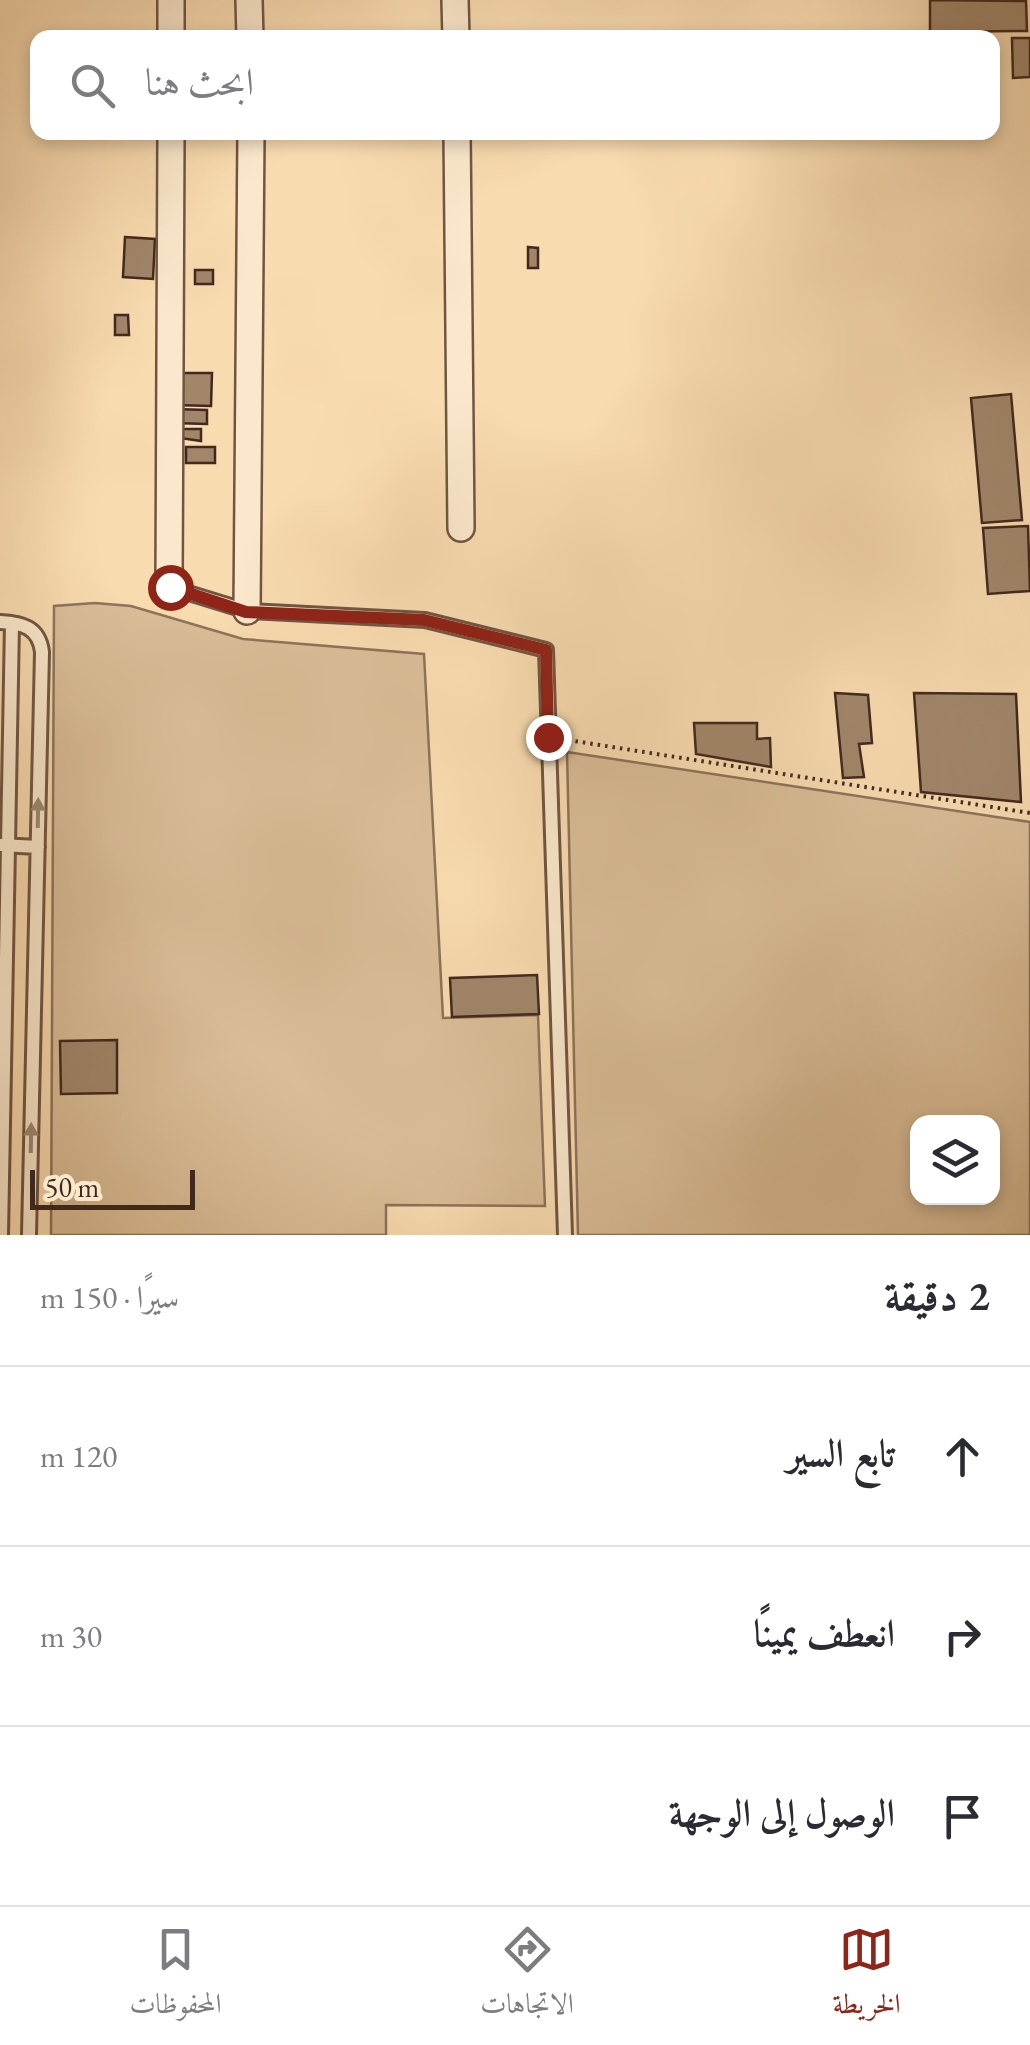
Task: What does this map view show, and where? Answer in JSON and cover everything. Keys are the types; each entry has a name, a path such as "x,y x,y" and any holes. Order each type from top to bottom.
{"street":[{"path":"171,0 171,30"},
{"path":"250,0 250,30"},
{"path":"456,0 456,30"},
{"path":"170,587 171,140"},
{"path":"246,612 251,140"},
{"path":"457,140 460,528"}],"lane":[{"path":"170,587 246,612 424,620 546,650 565,1235"},
{"path":"2,1235 6,623 27,626 41,644 29,1235"},
{"path":"3,845 38,847"}],"path":[{"path":"548,737 1030,813"}],"shaded area":[{"path":"54,606 131,606 243,639 424,654 443,1018 538,1015 545,1206 386,1205 386,1235 51,1235"},
{"path":"567,752 1030,822 1030,1235 578,1235"}],"building":[{"path":"930,0 1026,1 1027,31 930,30"},
{"path":"1012,38 1030,38 1030,77 1013,78"},
{"path":"125,237 155,239 153,279 123,277"},
{"path":"528,247 538,248 538,268 528,268"},
{"path":"195,270 213,270 213,284 195,284"},
{"path":"115,315 128,315 129,335 115,335"},
{"path":"174,373 212,373 211,406 173,405"},
{"path":"1011,394 1022,520 982,523 971,398"},
{"path":"173,409 207,410 207,424 173,423"},
{"path":"180,429 201,429 201,441 180,438"},
{"path":"186,447 215,447 215,463 186,463"},
{"path":"1028,526 1030,591 988,594 983,528"},
{"path":"835,693 868,695 872,743 859,744 864,777 843,778"},
{"path":"914,693 1016,694 1021,802 921,792"},
{"path":"694,723 757,723 757,739 770,738 771,767 696,754"},
{"path":"537,975 539,1014 452,1017 450,978"},
{"path":"117,1040 117,1093 61,1094 60,1041"}],"route":[{"path":"170,587 246,612 424,620 546,650 548,737"}]}
